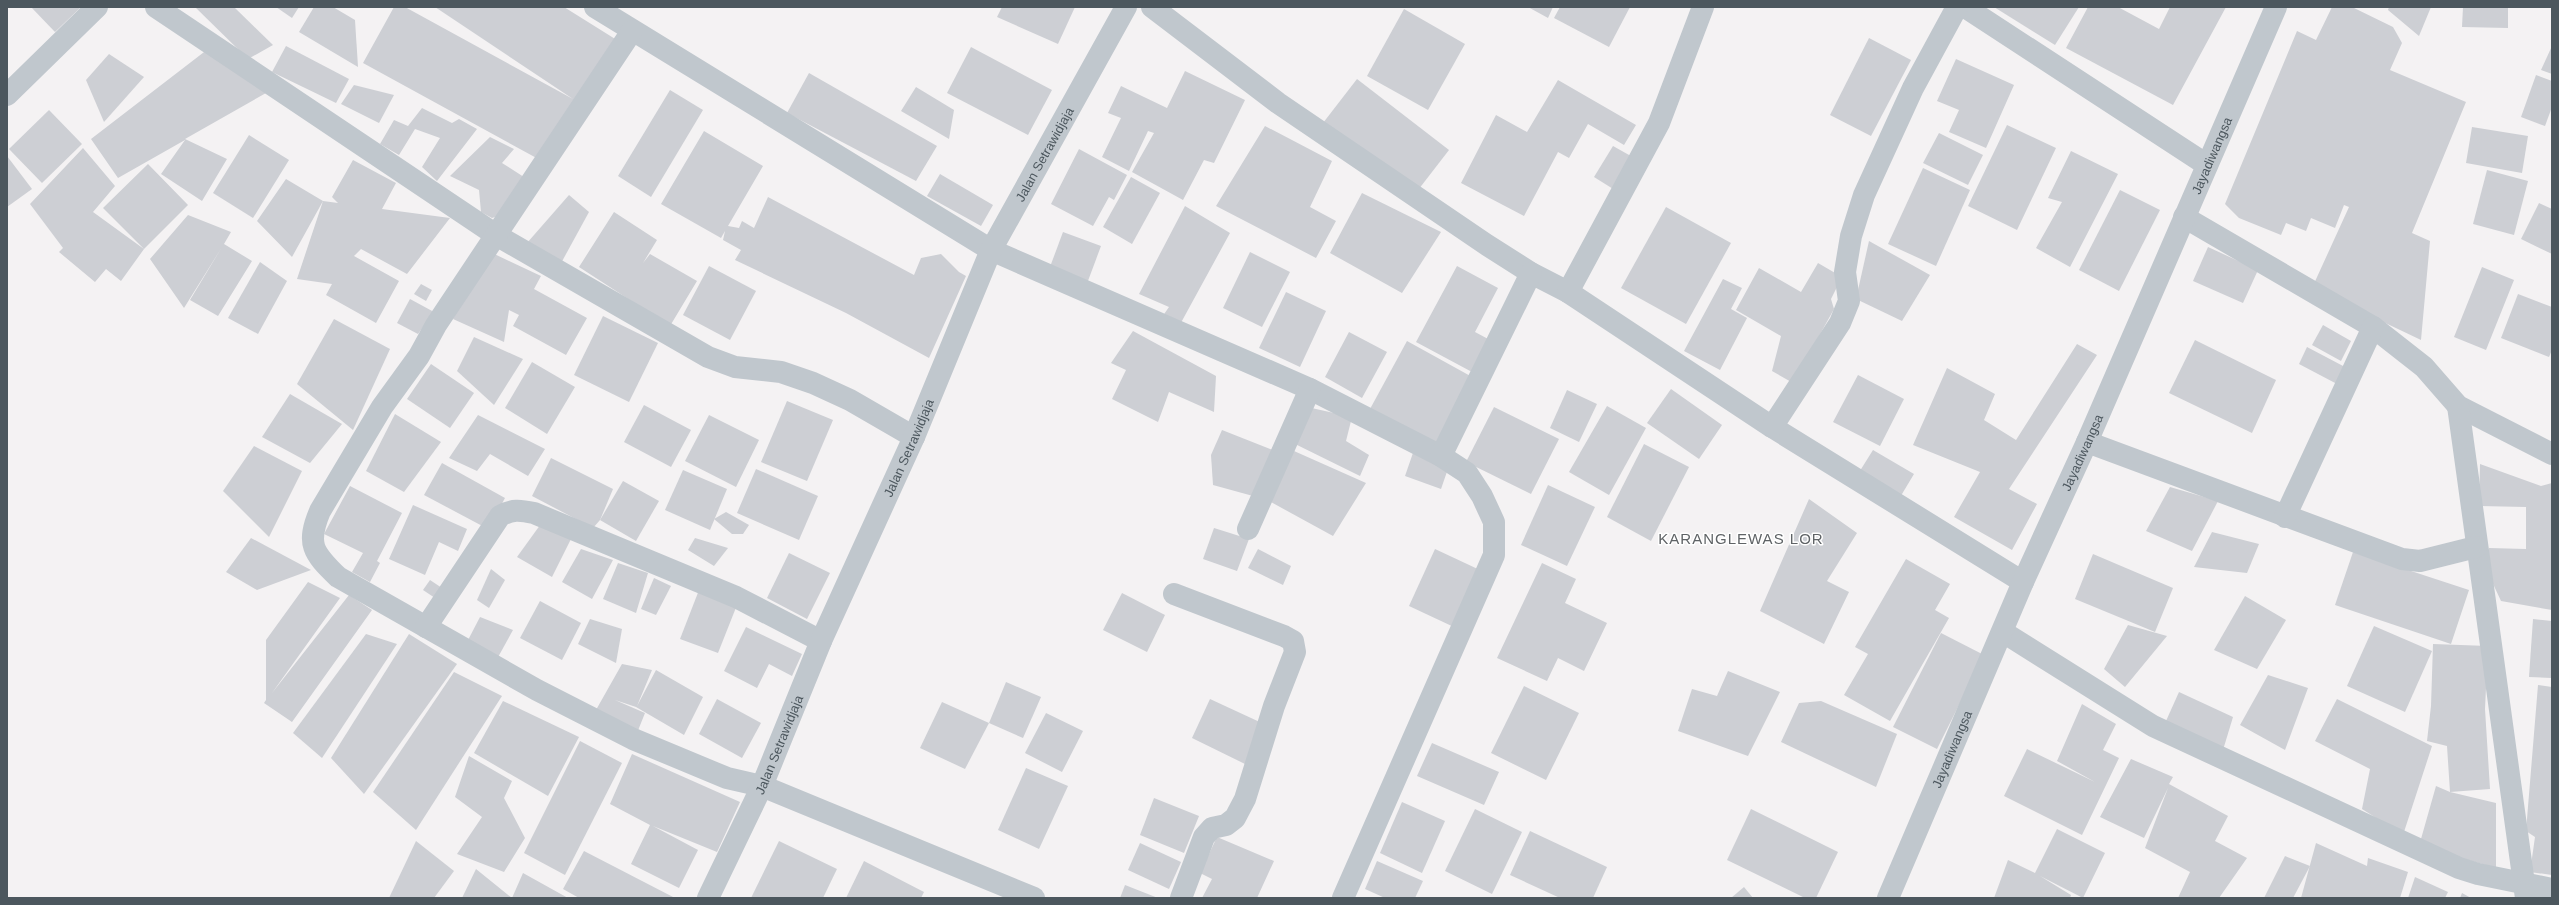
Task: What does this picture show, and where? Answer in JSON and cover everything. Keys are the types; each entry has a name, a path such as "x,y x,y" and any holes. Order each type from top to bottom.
{"street":[{"path":"7,95 97,7"},
{"path":"156,7 496,235 708,357 735,367 781,372 814,383 850,400 914,437"},
{"path":"595,7 991,250 1310,389 1441,456 1467,473 1482,496 1494,522 1494,555 1344,898"},
{"name":"Jalan Setrawidjaja","path":"708,898 762,786 821,641 914,437 991,250 1126,7"},
{"path":"1152,7 1278,103 1410,194 1531,273 1568,292 1772,427 2023,582"},
{"path":"1568,292 1659,123 1703,7"},
{"path":"1772,427 1840,323 1849,301 1845,272 1850,236 1864,196 1913,88 1957,7"},
{"path":"1965,7 2207,165"},
{"name":"Jayadiwangsa","path":"1888,898 2003,632 2023,582 2087,442 2276,7"},
{"path":"632,31 436,325 419,356 382,406 320,511 313,528 311,544 321,560 338,577 537,690 633,738 727,778 762,786 1034,898"},
{"path":"2184,217 2373,327 2424,367 2458,406 2552,454"},
{"path":"1441,456 1531,273"},
{"path":"2284,517 2373,327"},
{"path":"1248,529 1310,389"},
{"path":"2458,406 2519,887"},
{"path":"2087,442 2284,517 2411,561 2432,559 2476,547"},
{"path":"426,628 500,516 509,511 520,510 534,513 736,597 821,641"},
{"path":"1174,594 1284,636 1293,641 1295,652 1274,706 1245,799 1236,818 1226,824 1212,828 1204,837 1181,898"},
{"path":"2003,632 2153,726 2432,856 2478,874 2519,887 2552,889"}],"building":[{"path":"31,7 81,7 55,32"},
{"path":"195,7 234,7 273,45 248,59"},
{"path":"276,7 299,7 292,18"},
{"path":"314,7 333,7 355,20 358,67 299,32"},
{"path":"394,7 405,7 573,99 435,7 564,7 620,42 542,161 363,63"},
{"path":"1002,7 1075,7 1058,44 997,17"},
{"path":"1528,7 1553,7 1548,18"},
{"path":"1560,7 1630,7 1609,47 1554,18"},
{"path":"1994,7 2079,7 2055,45"},
{"path":"2088,7 2118,7 2159,29 2170,7 2226,7 2173,105 2066,48"},
{"path":"2332,7 2352,7 2393,27 2402,43 2390,70 2466,102 2412,233 2430,241 2421,340 2312,288 2349,207 2344,205 2335,228 2311,218 2306,231 2286,223 2281,235 2239,218 2225,204 2297,31 2316,40"},
{"path":"2389,7 2431,7 2419,36 2388,10"},
{"path":"2463,7 2508,7 2508,28 2462,27"},
{"path":"1404,9 1465,44 1428,110 1367,76"},
{"path":"1869,38 1911,60 1871,136 1830,115"},
{"path":"286,46 349,79 336,103 272,72"},
{"path":"2552,46 2552,74 2541,70"},
{"path":"971,47 1052,90 1028,135 947,93"},
{"path":"208,49 266,93 185,139 227,159 202,201 161,174 185,140 118,178 91,139"},
{"path":"109,54 144,77 104,122 86,80"},
{"path":"1956,59 2014,85 1986,148 1949,132 1959,110 1937,101"},
{"path":"1185,71 1245,100 1214,163 1204,160 1183,200 1132,172 1154,133 1148,131 1129,171 1102,157 1121,118 1108,113 1121,86 1167,108"},
{"path":"809,73 937,146 916,181 787,113"},
{"path":"2536,75 2552,81 2552,107 2545,126 2521,117"},
{"path":"1357,79 1449,150 1415,194 1323,123"},
{"path":"1558,80 1636,125 1624,145 1588,124 1569,158 1558,152 1524,216 1461,183 1496,115 1527,132"},
{"path":"354,85 394,95 379,123 341,104"},
{"path":"916,87 954,110 949,139 901,111"},
{"path":"670,90 703,110 651,197 618,176"},
{"path":"422,108 452,123 459,119 477,129 437,181 422,167 440,138 415,129 399,155 380,144 394,120 408,126"},
{"path":"49,110 82,144 42,183 9,149"},
{"path":"2007,125 2056,148 2017,230 1968,206"},
{"path":"1265,126 1332,161 1310,207 1336,221 1316,258 1216,206"},
{"path":"2472,127 2528,136 2522,173 2466,163"},
{"path":"704,131 763,166 728,226 739,228 742,221 754,228 768,197 914,275 921,258 941,254 959,272 966,276 929,358 846,313 735,260 741,250 723,240 725,231 721,238 661,204"},
{"path":"1939,133 1983,155 1968,185 1923,163"},
{"path":"249,135 289,160 253,218 213,193"},
{"path":"490,137 514,149 502,163 527,179 501,215 492,218 481,212 479,190 450,176"},
{"path":"1613,146 1638,160 1618,192 1594,177"},
{"path":"83,148 115,186 93,212 144,249 121,281 106,269 95,282 59,252 63,248 30,204"},
{"path":"1079,149 1127,175 1114,200 1109,197 1093,226 1051,204"},
{"path":"2071,151 2118,174 2070,267 2036,248 2062,202 2048,198"},
{"path":"7,156 32,189 7,207"},
{"path":"353,160 396,183 382,209 450,218 407,274 361,249 354,256 399,281 376,323 326,295 332,284 297,279 323,201 338,203 332,197"},
{"path":"148,164 188,205 144,249 103,208"},
{"path":"1923,168 1970,190 1936,266 1888,244"},
{"path":"2487,170 2528,181 2514,235 2473,224"},
{"path":"940,174 993,205 981,226 927,196"},
{"path":"1131,177 1160,193 1132,244 1103,227"},
{"path":"286,179 323,201 292,257 257,221"},
{"path":"2120,190 2160,210 2119,291 2079,270"},
{"path":"1362,193 1441,232 1402,293 1330,253"},
{"path":"569,195 589,212 560,265 527,243"},
{"path":"2539,203 2552,209 2552,254 2521,239"},
{"path":"1185,206 1230,233 1177,330 1160,320 1169,307 1139,294"},
{"path":"1666,207 1731,243 1686,324 1621,288"},
{"path":"614,212 657,240 643,263 650,254 697,281 670,326 579,267"},
{"path":"188,215 231,232 224,244 252,261 218,316 190,300 222,247 184,308 150,259"},
{"path":"1063,232 1101,246 1085,289 1047,275"},
{"path":"1869,241 1930,275 1902,321 1856,299"},
{"path":"2208,247 2258,270 2243,303 2193,281"},
{"path":"488,251 541,276 534,289 587,318 566,355 513,326 519,315 509,310 504,342 453,319"},
{"path":"1250,252 1290,272 1262,327 1223,308"},
{"path":"260,262 287,281 258,334 228,318"},
{"path":"1818,263 1842,277 1831,299 1834,309 1793,383 1772,371 1781,336 1736,310 1759,268 1801,292"},
{"path":"709,266 756,291 730,340 683,315"},
{"path":"1457,266 1498,288 1475,332 1490,340 1472,372 1416,342"},
{"path":"2482,267 2514,280 2486,350 2454,337"},
{"path":"1723,279 1742,288 1731,309 1747,318 1720,370 1684,351"},
{"path":"421,284 432,290 426,301 414,294"},
{"path":"1286,292 1326,311 1300,367 1259,348"},
{"path":"2518,294 2552,307 2552,350 2549,357 2501,338"},
{"path":"410,299 434,312 418,334 397,323"},
{"path":"603,316 658,343 629,402 574,375"},
{"path":"334,319 390,349 353,430 297,384"},
{"path":"2323,325 2351,341 2341,361 2312,345"},
{"path":"1133,331 1216,376 1214,412 1169,392 1158,422 1112,399 1126,370 1111,363"},
{"path":"1349,332 1387,352 1362,398 1325,377"},
{"path":"474,337 523,359 494,405 457,371"},
{"path":"2195,340 2276,380 2252,433 2169,393"},
{"path":"1407,341 1474,378 1437,446 1370,409"},
{"path":"2077,344 2097,355 2009,489 2037,504 2012,550 1954,517 1980,472 1913,445 1947,368 1995,394 1984,420 2016,440"},
{"path":"2307,347 2345,367 2337,384 2299,364"},
{"path":"532,362 575,387 547,434 505,408"},
{"path":"431,364 474,393 450,428 407,399"},
{"path":"1858,375 1904,399 1880,446 1833,422"},
{"path":"1671,389 1722,425 1699,459 1647,423"},
{"path":"1567,390 1597,404 1579,442 1550,428"},
{"path":"290,394 342,424 310,463 262,437"},
{"path":"787,401 833,420 807,481 761,462"},
{"path":"644,405 691,430 671,467 624,442"},
{"path":"1607,406 1646,428 1609,495 1569,472"},
{"path":"1307,407 1352,417 1346,441 1369,455 1360,476 1289,441"},
{"path":"1494,407 1559,439 1531,494 1466,462"},
{"path":"395,414 441,442 404,492 366,471"},
{"path":"478,415 545,449 528,476 490,454 477,471 449,458"},
{"path":"709,415 759,440 736,487 685,461"},
{"path":"1222,430 1275,451 1253,496 1213,485 1211,455"},
{"path":"1644,444 1689,467 1651,541 1607,517"},
{"path":"254,446 302,471 269,537 223,491"},
{"path":"1285,447 1366,483 1333,536 1269,501"},
{"path":"1414,450 1450,463 1441,489 1405,476"},
{"path":"1873,450 1914,474 1899,499 1858,474"},
{"path":"551,458 613,489 600,520 593,528 532,496"},
{"path":"442,463 505,498 488,529 424,495"},
{"path":"2480,464 2541,486 2552,483 2552,610 2501,601 2488,573 2489,548 2526,549 2526,507 2479,506"},
{"path":"756,469 818,496 799,540 737,513"},
{"path":"683,470 727,489 710,530 665,510"},
{"path":"623,481 659,501 636,541 600,520"},
{"path":"1548,485 1595,507 1567,566 1521,545"},
{"path":"350,486 402,513 377,561 380,563 370,582 352,572 363,553 324,534"},
{"path":"2170,487 2218,501 2192,551 2146,531"},
{"path":"1809,499 1857,533 1827,581 1849,592 1824,644 1760,611"},
{"path":"413,505 467,529 458,551 439,542 425,575 389,559"},
{"path":"726,512 749,525 743,534 732,534 714,519"},
{"path":"543,521 571,539 552,577 517,557"},
{"path":"1214,528 1249,539 1237,571 1203,559"},
{"path":"2212,532 2259,544 2247,573 2194,567"},
{"path":"251,538 311,570 257,590 226,572"},
{"path":"695,538 728,548 714,566 688,550"},
{"path":"581,549 613,560 592,599 562,582"},
{"path":"1258,549 1291,566 1283,585 1248,568"},
{"path":"1435,549 1482,571 1456,628 1409,606"},
{"path":"2353,552 2469,590 2451,644 2335,605"},
{"path":"789,553 830,573 807,619 767,598"},
{"path":"2093,554 2173,588 2155,632 2075,599"},
{"path":"1906,559 1950,584 1935,610 1949,618 1890,721 1844,695 1868,654 1855,647"},
{"path":"618,563 648,573 636,613 603,599"},
{"path":"1542,563 1576,579 1565,603 1607,623 1584,671 1558,658 1547,681 1497,658"},
{"path":"491,569 505,580 489,608 477,600"},
{"path":"654,578 671,586 656,615 641,609"},
{"path":"430,580 445,590 438,600 423,590"},
{"path":"308,582 340,598 272,693 349,595 372,610 292,722 264,703 266,700 266,640"},
{"path":"699,590 737,605 718,653 680,639"},
{"path":"1122,593 1165,615 1147,652 1103,630"},
{"path":"2245,596 2286,620 2257,669 2214,650"},
{"path":"540,601 581,623 562,660 520,638"},
{"path":"480,617 513,630 497,659 467,642"},
{"path":"590,619 622,629 616,663 578,644"},
{"path":"2533,619 2552,621 2552,678 2529,677"},
{"path":"2128,625 2167,636 2125,687 2104,669"},
{"path":"2374,626 2432,651 2405,712 2347,686"},
{"path":"746,627 802,654 792,676 769,664 757,688 724,671"},
{"path":"1941,633 1984,655 1937,749 1893,727"},
{"path":"366,634 397,644 322,758 293,733"},
{"path":"409,634 457,664 364,794 331,758"},
{"path":"2433,644 2488,646 2485,709 2490,789 2450,792 2447,746 2427,741 2431,706"},
{"path":"622,664 652,670 637,706 656,670 703,697 684,735 636,707 615,700 645,713 635,738 592,717"},
{"path":"1728,671 1780,692 1748,756 1678,731 1692,689 1717,696"},
{"path":"454,672 502,696 416,830 373,792"},
{"path":"2268,675 2308,688 2285,750 2240,725"},
{"path":"1006,682 1041,697 1023,738 989,723"},
{"path":"2538,685 2552,687 2552,875 2530,872 2535,837 2526,831"},
{"path":"1524,686 1579,713 1546,780 1491,753"},
{"path":"2179,692 2233,717 2223,750 2166,721"},
{"path":"717,699 761,723 742,758 699,734"},
{"path":"1210,699 1264,724 1245,764 1192,738"},
{"path":"2337,699 2432,746 2403,835 2362,809 2370,769 2315,741"},
{"path":"503,701 579,737 548,796 474,753"},
{"path":"1821,701 1897,734 1876,787 1781,742 1799,703"},
{"path":"942,702 989,723 965,769 920,748"},
{"path":"2082,704 2116,724 2103,750 2119,758 2082,835 2004,796 2027,749 2095,782 2057,761"},
{"path":"1046,713 1083,731 1062,772 1025,753"},
{"path":"580,741 622,763 565,875 524,853"},
{"path":"1432,743 1499,772 1484,805 1417,776"},
{"path":"632,754 740,802 717,852 653,826 698,850 679,888 631,864 650,825 610,804"},
{"path":"469,756 512,781 504,798 525,838 504,872 457,854 482,817 455,797"},
{"path":"2131,759 2173,777 2169,784 2228,816 2215,841 2247,858 2219,898 2178,898 2190,872 2145,848 2168,788 2144,838 2100,817"},
{"path":"1026,768 1068,786 1039,849 998,830"},
{"path":"2436,786 2450,792 2496,803 2496,868 2419,846"},
{"path":"1154,798 1199,816 1184,853 1140,835"},
{"path":"1402,802 1445,821 1422,873 1380,853"},
{"path":"1475,809 1522,832 1492,894 1445,871"},
{"path":"1751,809 1838,852 1816,898 1805,898 1727,860"},
{"path":"2057,829 2105,853 2083,898 2040,876 2071,895 2070,898 1994,898 2008,860 2035,873"},
{"path":"1530,831 1607,867 1593,898 1560,898 1510,875"},
{"path":"1217,837 1274,861 1257,898 1202,898 1212,879 1200,873"},
{"path":"416,841 454,871 434,898 389,898"},
{"path":"779,841 837,869 823,898 751,898"},
{"path":"1140,843 1181,862 1169,889 1128,870"},
{"path":"2316,843 2367,866 2368,858 2408,872 2400,898 2301,898"},
{"path":"584,851 675,898 579,898 563,889"},
{"path":"2285,856 2310,866 2293,898 2264,898"},
{"path":"864,861 924,892 921,898 846,898"},
{"path":"1377,861 1423,881 1415,898 1385,898 1365,889"},
{"path":"476,869 512,898 462,898"},
{"path":"523,873 568,898 512,898"},
{"path":"2415,877 2448,892 2445,898 2408,898"},
{"path":"1125,885 1158,898 1120,898"},
{"path":"1744,887 1753,898 1731,898"},
{"path":"2462,893 2471,898 2460,898"}],"district":[{"name":"KARANGLEWAS LOR","path":"1741,538"}]}
